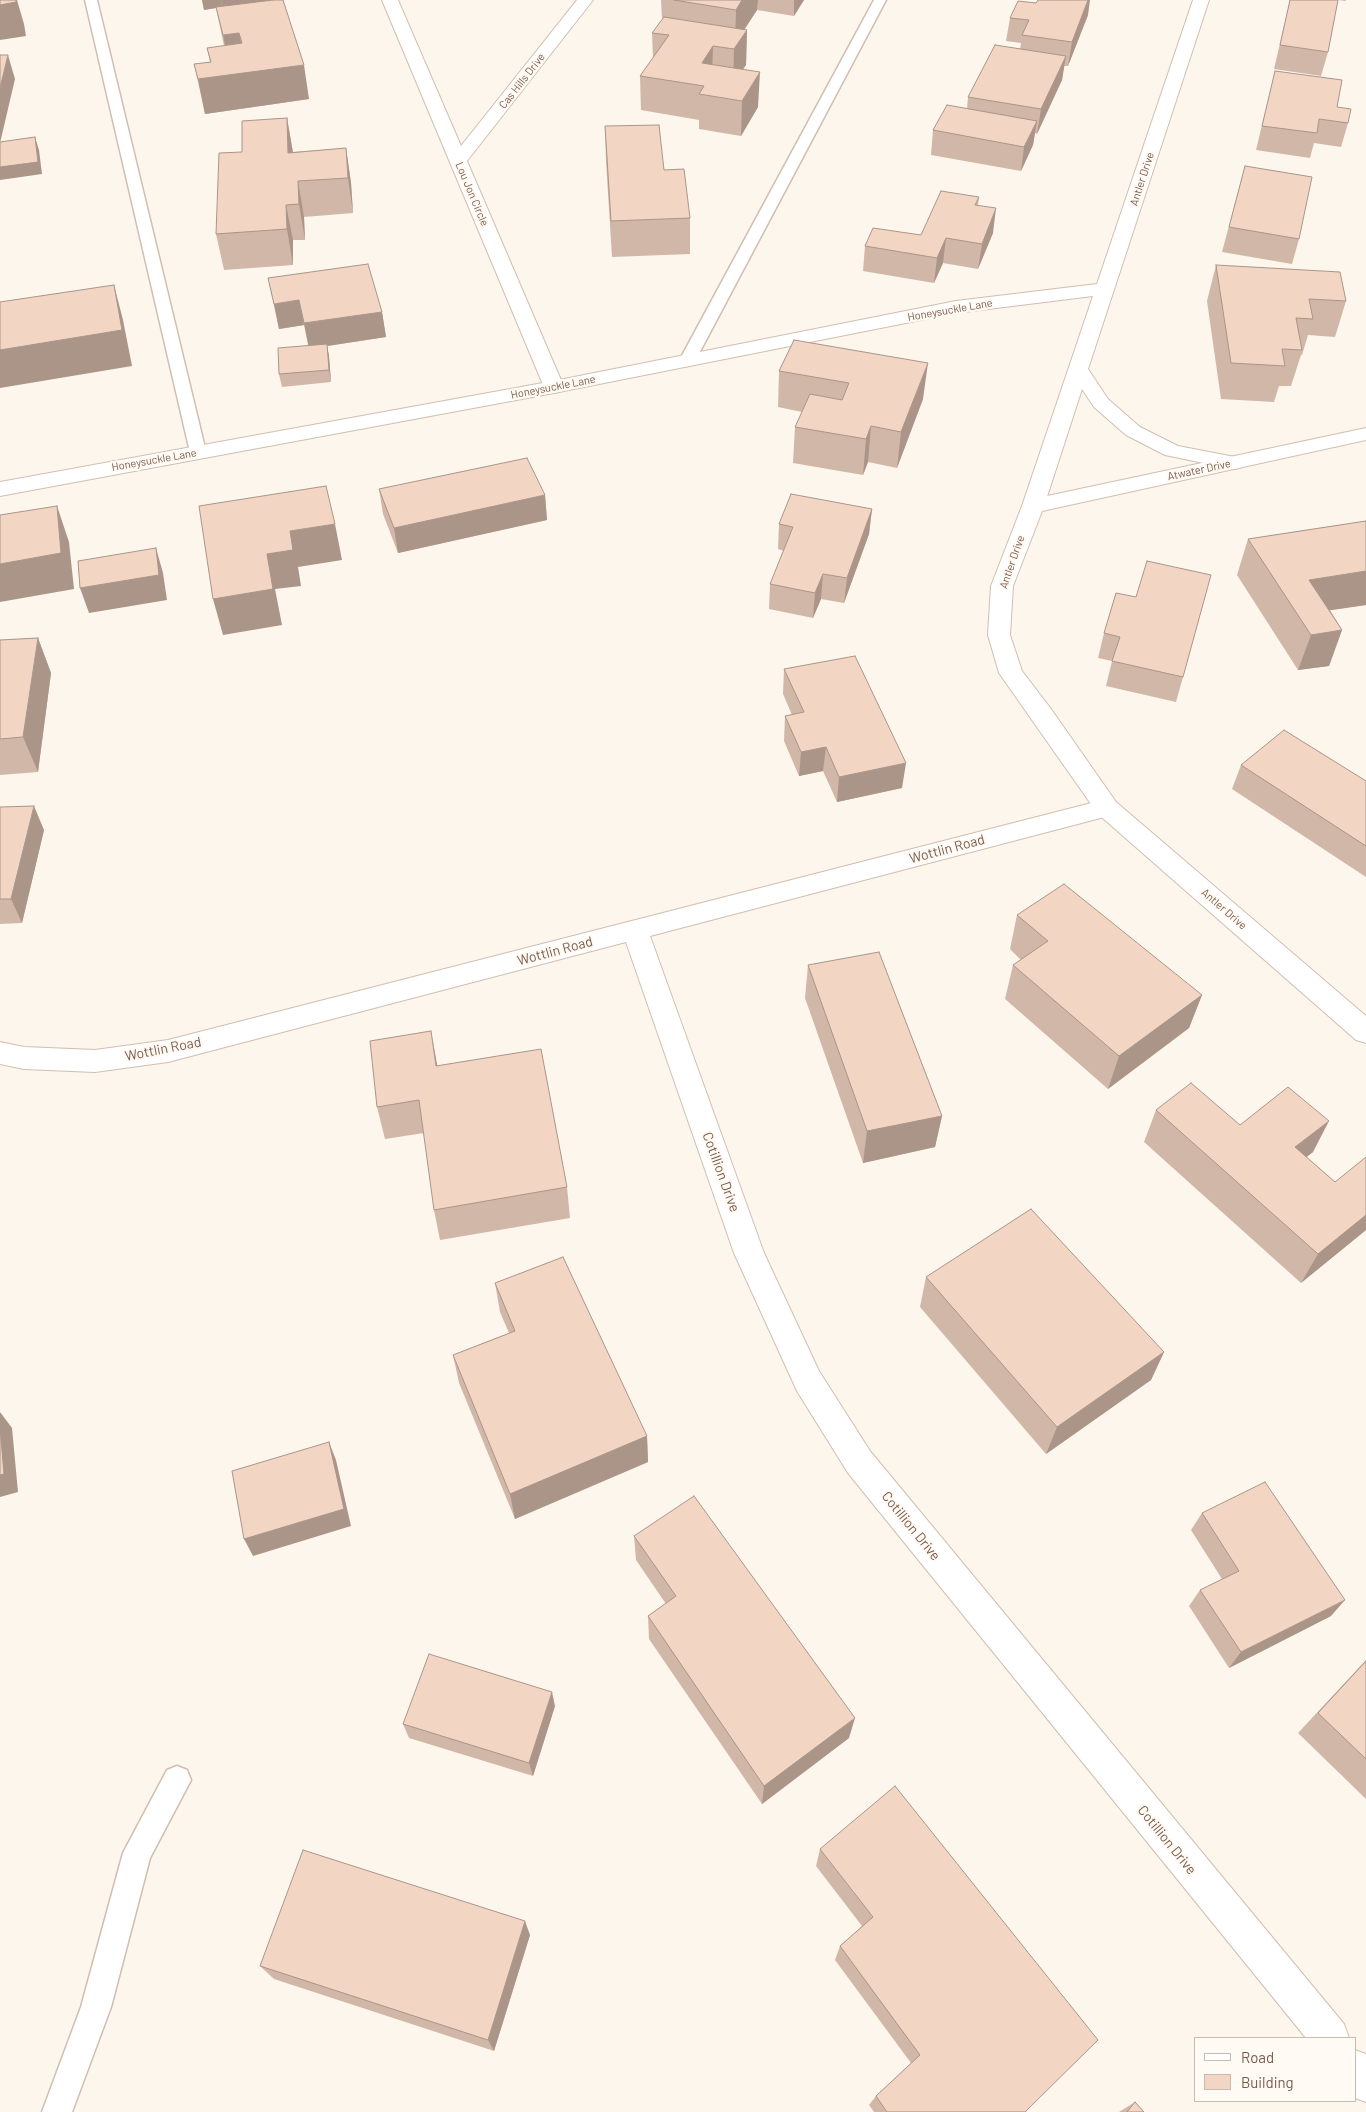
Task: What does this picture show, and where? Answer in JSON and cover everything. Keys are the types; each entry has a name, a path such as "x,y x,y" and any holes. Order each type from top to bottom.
{"street":[{"name":"Lou Jon Circle","path":"390,0 554,387"},
{"name":"Cas Hills Drive","path":"458,161 585,0"},
{"name":"Antler Drive","path":"1201,0 1033,506 1002,586 999,635 1011,673 1043,715 1107,808 1366,1032"},
{"name":"Honeysuckle Lane","path":"0,489 554,387 956,307 1106,289"},
{"path":"1079,370 1101,403 1133,431 1172,451 1232,462"},
{"name":"Atwater Drive","path":"1033,506 1366,434"},
{"name":"Wottlin Road","path":"0,1053 24,1058 95,1061 168,1052 1107,808"},
{"name":"Cotillion Drive","path":"635,930 749,1253 808,1382 859,1462 1329,2037"},
{"path":"1356,2070 1366,2083"}],"lane":[{"path":"91,0 198,452"},
{"path":"687,361 880,0"},
{"path":"57,2112 96,2007 136,1853 177,1780"}],"building":[{"path":"0,0 16,0 16,2 0,5"},
{"path":"283,0 304,65 198,79 194,64 211,62 207,48 242,43 239,33 223,35 216,7"},
{"path":"674,0 742,0 736,10"},
{"path":"1038,0 1088,0 1072,42 1022,35 1029,20 1010,18 1018,1 1036,3"},
{"path":"1290,0 1338,0 1328,52 1280,45"},
{"path":"664,17 747,30 734,49 713,46 702,63 760,72 742,101 699,94 704,86 640,76 669,35 652,33"},
{"path":"995,45 1066,56 1041,109 968,97"},
{"path":"0,55 8,55 0,88"},
{"path":"1275,71 1342,80 1337,107 1351,109 1348,123 1319,119 1317,133 1262,126"},
{"path":"947,105 1037,121 1024,147 933,130"},
{"path":"287,118 288,153 346,148 348,178 298,181 299,204 286,205 287,229 216,234 219,153 242,152 242,121"},
{"path":"659,125 664,170 684,169 690,218 611,221 605,126"},
{"path":"35,137 38,162 0,167 0,142"},
{"path":"1245,166 1312,177 1299,239 1229,227"},
{"path":"941,191 979,197 975,205 996,208 982,244 946,238 937,258 865,246 873,228 921,235"},
{"path":"368,264 382,312 304,323 299,300 274,304 268,278"},
{"path":"1216,265 1340,272 1346,301 1309,299 1313,319 1296,318 1302,350 1282,349 1285,366 1231,363"},
{"path":"114,285 122,330 0,350 0,302"},
{"path":"794,340 928,363 901,432 871,426 866,439 795,427 810,394 842,400 849,383 779,371"},
{"path":"327,344 329,370 279,374 278,348"},
{"path":"527,458 545,495 394,528 379,489"},
{"path":"326,486 335,524 290,531 293,550 267,554 273,589 213,599 199,506"},
{"path":"791,494 872,509 847,578 823,574 815,593 770,584 793,527 779,524"},
{"path":"57,506 61,553 0,564 0,515"},
{"path":"1366,521 1366,571 1309,580 1342,630 1311,635 1248,539"},
{"path":"156,548 159,575 80,588 78,561"},
{"path":"1147,561 1211,575 1183,677 1112,661 1120,637 1104,633 1116,593 1136,597"},
{"path":"38,638 23,737 0,739 0,640"},
{"path":"855,656 906,763 839,777 826,747 801,752 785,716 804,712 784,669"},
{"path":"1284,730 1366,781 1366,846 1241,765"},
{"path":"34,806 11,899 0,899 0,807"},
{"path":"1064,884 1202,995 1119,1056 1013,965 1048,941 1017,915"},
{"path":"879,952 942,1116 867,1131 808,965"},
{"path":"431,1031 436,1066 541,1049 567,1187 434,1210 419,1100 377,1107 370,1041"},
{"path":"1191,1083 1240,1125 1288,1087 1329,1121 1295,1147 1335,1182 1366,1157 1366,1215 1318,1254 1156,1110"},
{"path":"1031,1209 1164,1352 1057,1427 926,1277"},
{"path":"563,1257 647,1436 510,1494 453,1355 515,1331 495,1283"},
{"path":"0,1428 4,1474 0,1475"},
{"path":"329,1442 344,1509 244,1539 232,1471"},
{"path":"1265,1482 1345,1600 1241,1652 1200,1590 1239,1571 1202,1513"},
{"path":"694,1496 855,1718 764,1786 648,1616 676,1596 634,1536"},
{"path":"429,1654 552,1692 529,1763 403,1724"},
{"path":"1366,1661 1366,1759 1318,1713"},
{"path":"895,1786 1098,2040 1025,2112 887,2112 876,2096 920,2055 840,1946 873,1917 820,1849"},
{"path":"303,1850 525,1921 488,2040 260,1966"},
{"path":"1135,2102 1144,2112 1127,2112"}]}
